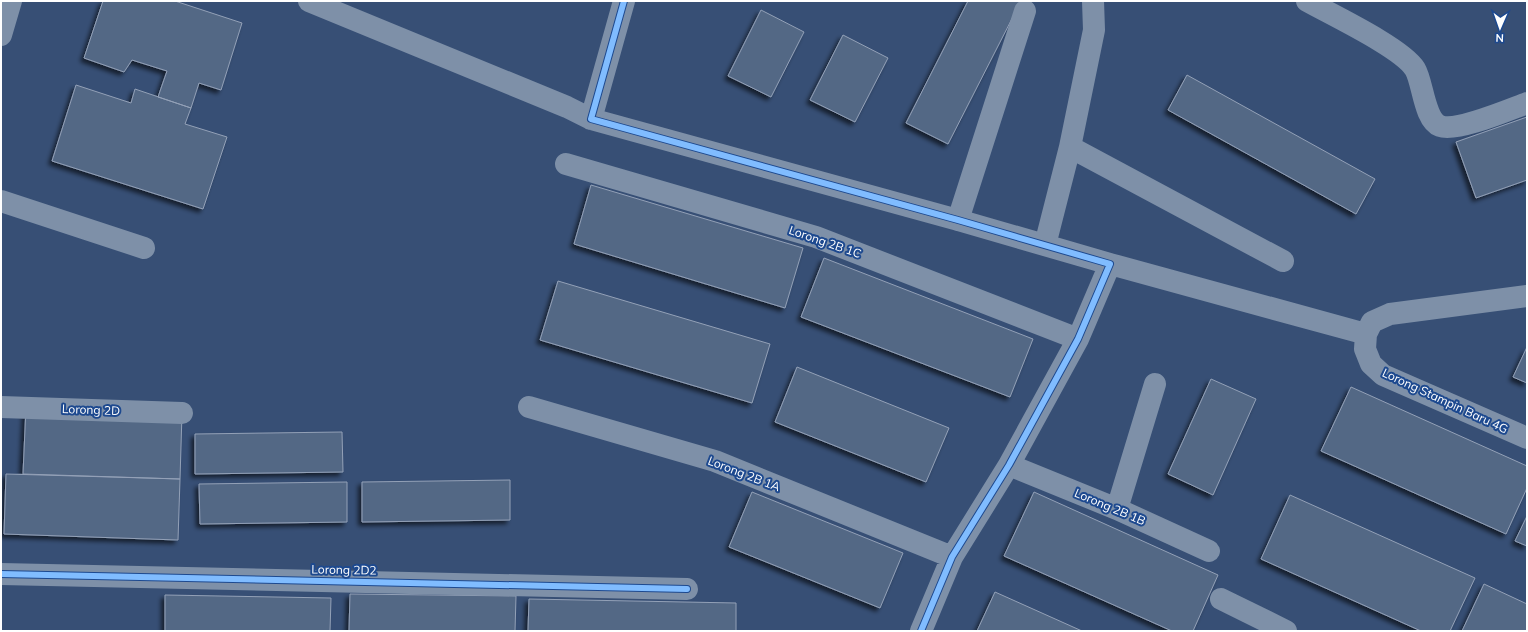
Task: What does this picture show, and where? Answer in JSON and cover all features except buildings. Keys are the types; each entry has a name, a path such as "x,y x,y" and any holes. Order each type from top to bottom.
{"street":[{"path":"1,35 11,1"},
{"path":"309,1 567,107 591,119 1366,334 1372,322 1390,314 1527,296"},
{"path":"591,119 624,1"},
{"path":"1045,245 1070,147 1094,30 1093,1"},
{"path":"1307,1 1399,52 1415,69 1431,118 1439,126 1450,127 1466,124 1527,103"},
{"path":"958,220 1025,11"},
{"path":"1070,147 1283,261"},
{"name":"Lorong 2B 1C","path":"566,164 816,238 1078,339"},
{"path":"1,201 144,248"},
{"path":"921,631 952,557 1009,465 1078,339 1110,264"},
{"name":"Lorong Stampin Baru 4G","path":"1366,334 1365,349 1371,364 1383,375 1527,438"},
{"path":"1117,509 1155,384"},
{"name":"Lorong 2D","path":"1,407 182,413"},
{"name":"Lorong 2B 1A","path":"529,407 715,461 952,557"},
{"name":"Lorong 2B 1B","path":"1009,465 1117,509 1209,552"},
{"name":"Lorong 2D2","path":"1,574 687,589"},
{"path":"1221,599 1286,631"}],"cycle path":[{"path":"624,1 591,119 958,220 1110,264 1078,339 1009,465 952,557 921,631"},
{"path":"1,574 687,589"}]}
